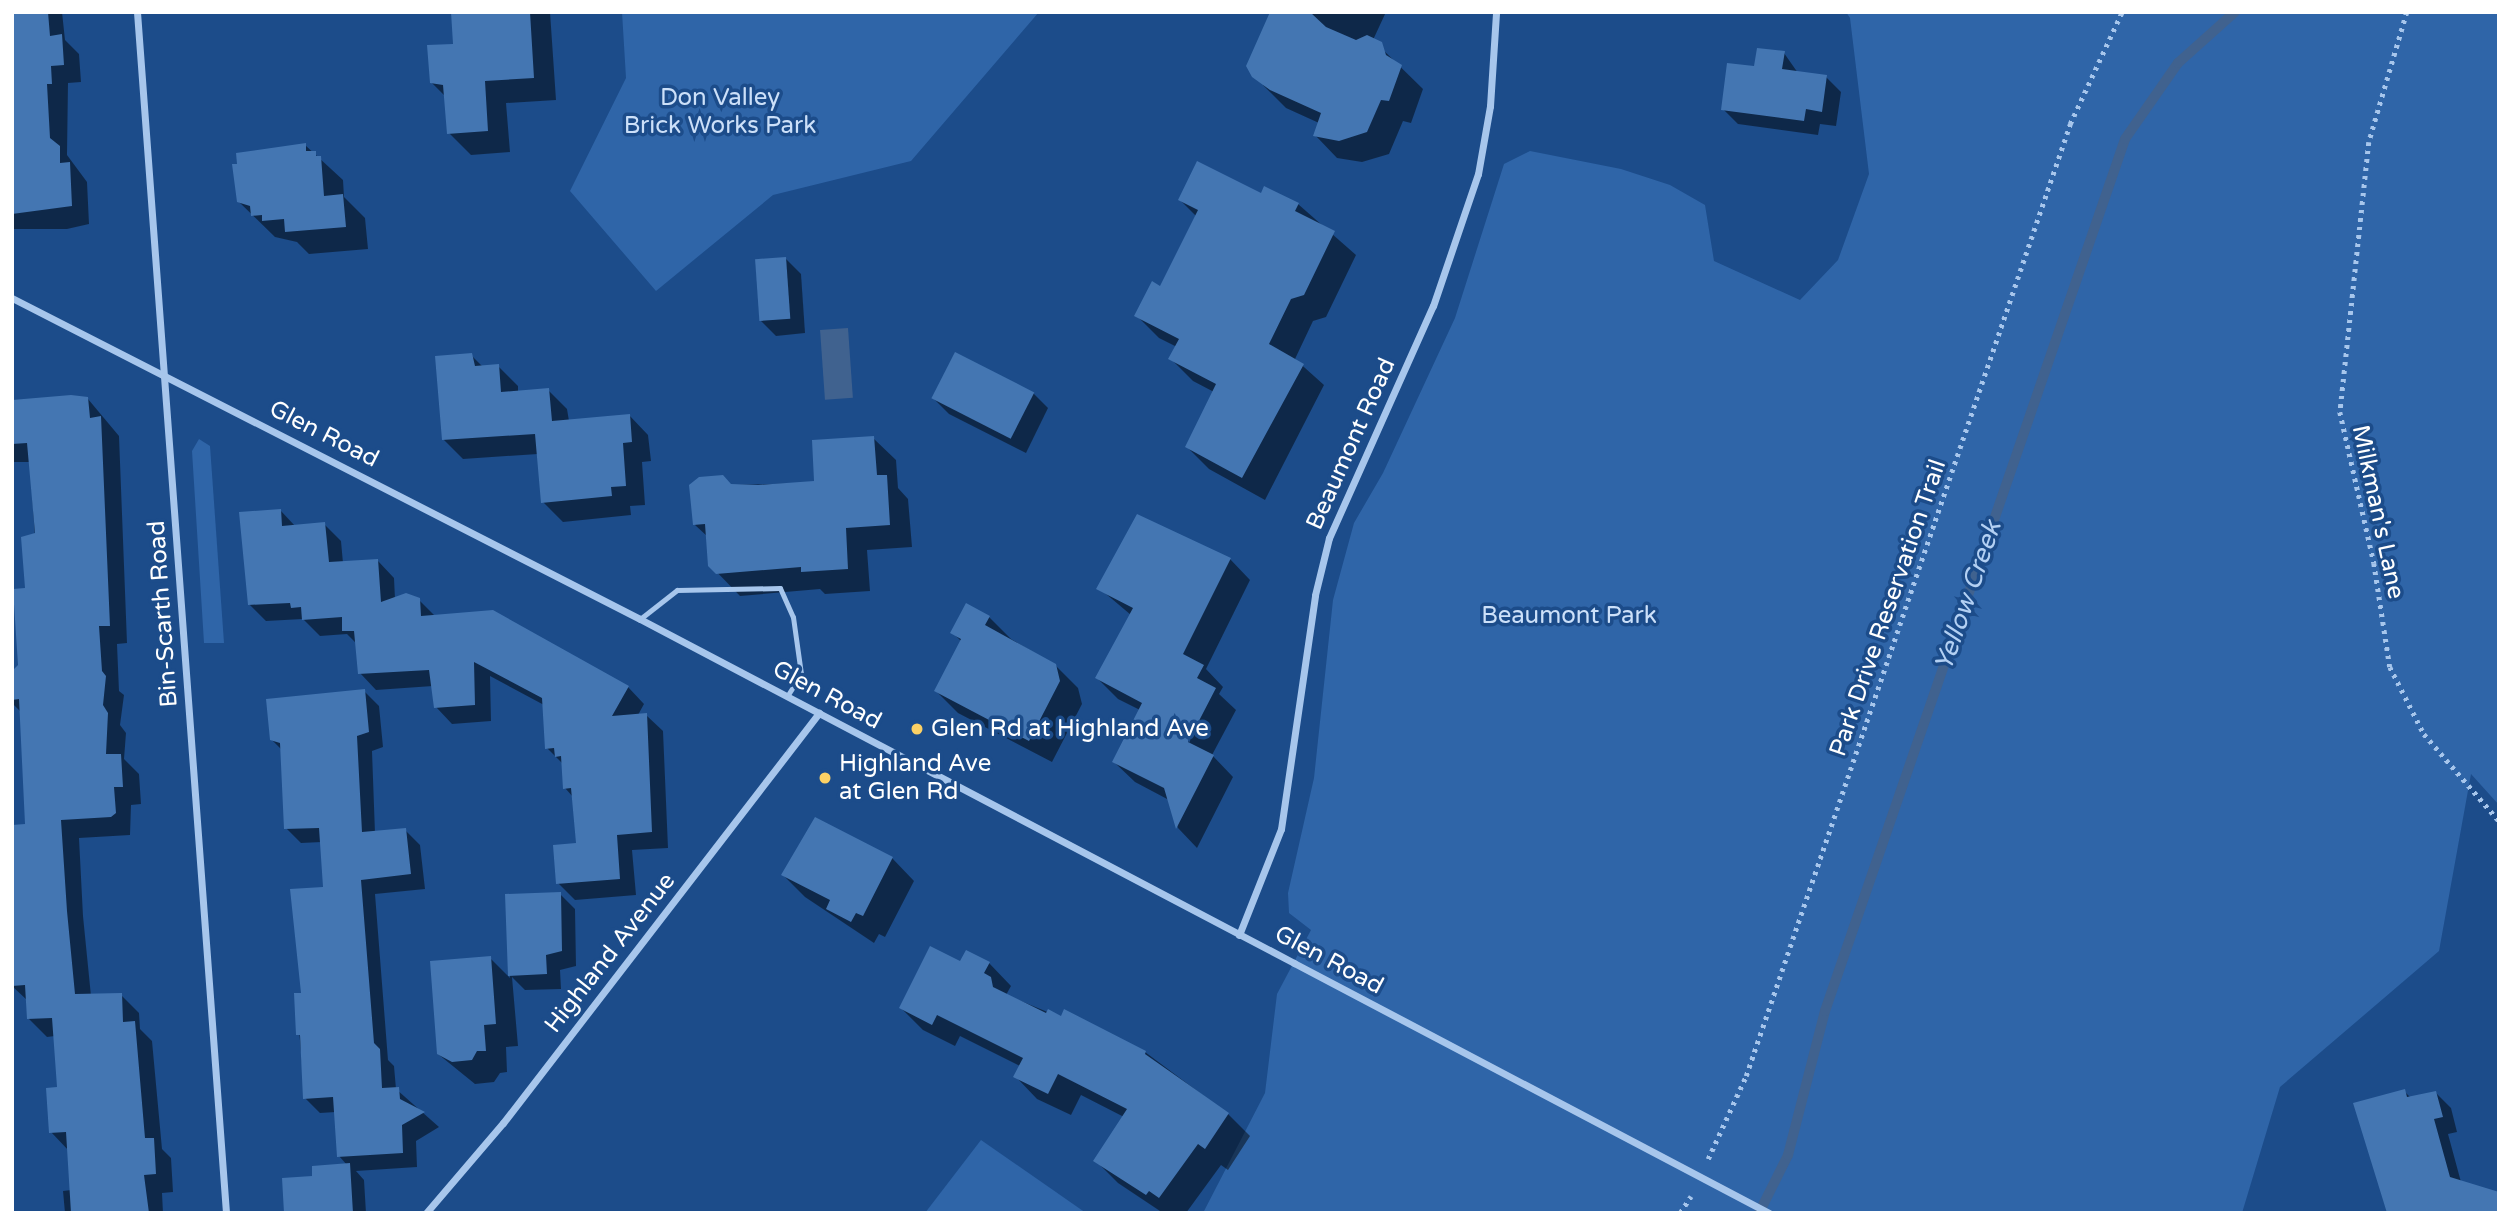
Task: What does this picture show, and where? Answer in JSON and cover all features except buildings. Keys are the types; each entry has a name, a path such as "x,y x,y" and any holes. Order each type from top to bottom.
{"street":[{"name":"Bin-Scarth Road","path":"137,12 226,1213"},
{"name":"Beaumont Road","path":"1239,935 1281,829 1315,595 1329,538 1433,306 1478,174 1490,106 1496,12"},
{"name":"Glen Road","path":"12,298 164,373 787,695 1769,1213"},
{"name":"Highland Avenue","path":"426,1213 503,1123 820,713"}],"lane":[{"path":"640,619 677,590 780,588 793,617 801,674 787,695"}],"path":[{"name":"Park Drive Reservation Trail","path":"1703,1170 1746,1076 2070,124 2122,12"},
{"name":"Milkman's Lane","path":"2407,12 2369,142 2340,412 2374,563 2390,667 2424,734 2499,821"},
{"path":"1680,1213 1697,1182"}],"green space":[{"name":"Don Valley Brick Works Park","path":"622,12 1039,12 911,161 773,195 656,291 570,191 626,78"},
{"name":"Beaumont Park","path":"1846,12 2499,12 2499,805 2471,774 2439,951 2280,1087 2242,1213 1203,1213 1265,1093 1277,994 1311,930 1289,913 1288,893 1314,778 1333,600 1354,523 1383,473 1455,318 1504,164 1530,151 1621,169 1670,185 1705,205 1714,261 1800,300 1838,260 1869,174 1850,18"},
{"path":"199,439 210,446 224,643 204,643 192,451"},
{"path":"981,1140 1086,1213 925,1213"}],"shaded area":[{"path":"848,328 853,398 825,400 820,330"}],"waterway":[{"name":"Yellow Creek","path":"1759,1213 1788,1155 1825,1011 2125,139 2178,63 2235,12"}],"place":[{"name":"Glen Rd at Highland Ave","path":"917,729"},
{"name":"Highland Ave at Glen Rd","path":"825,778"}]}
